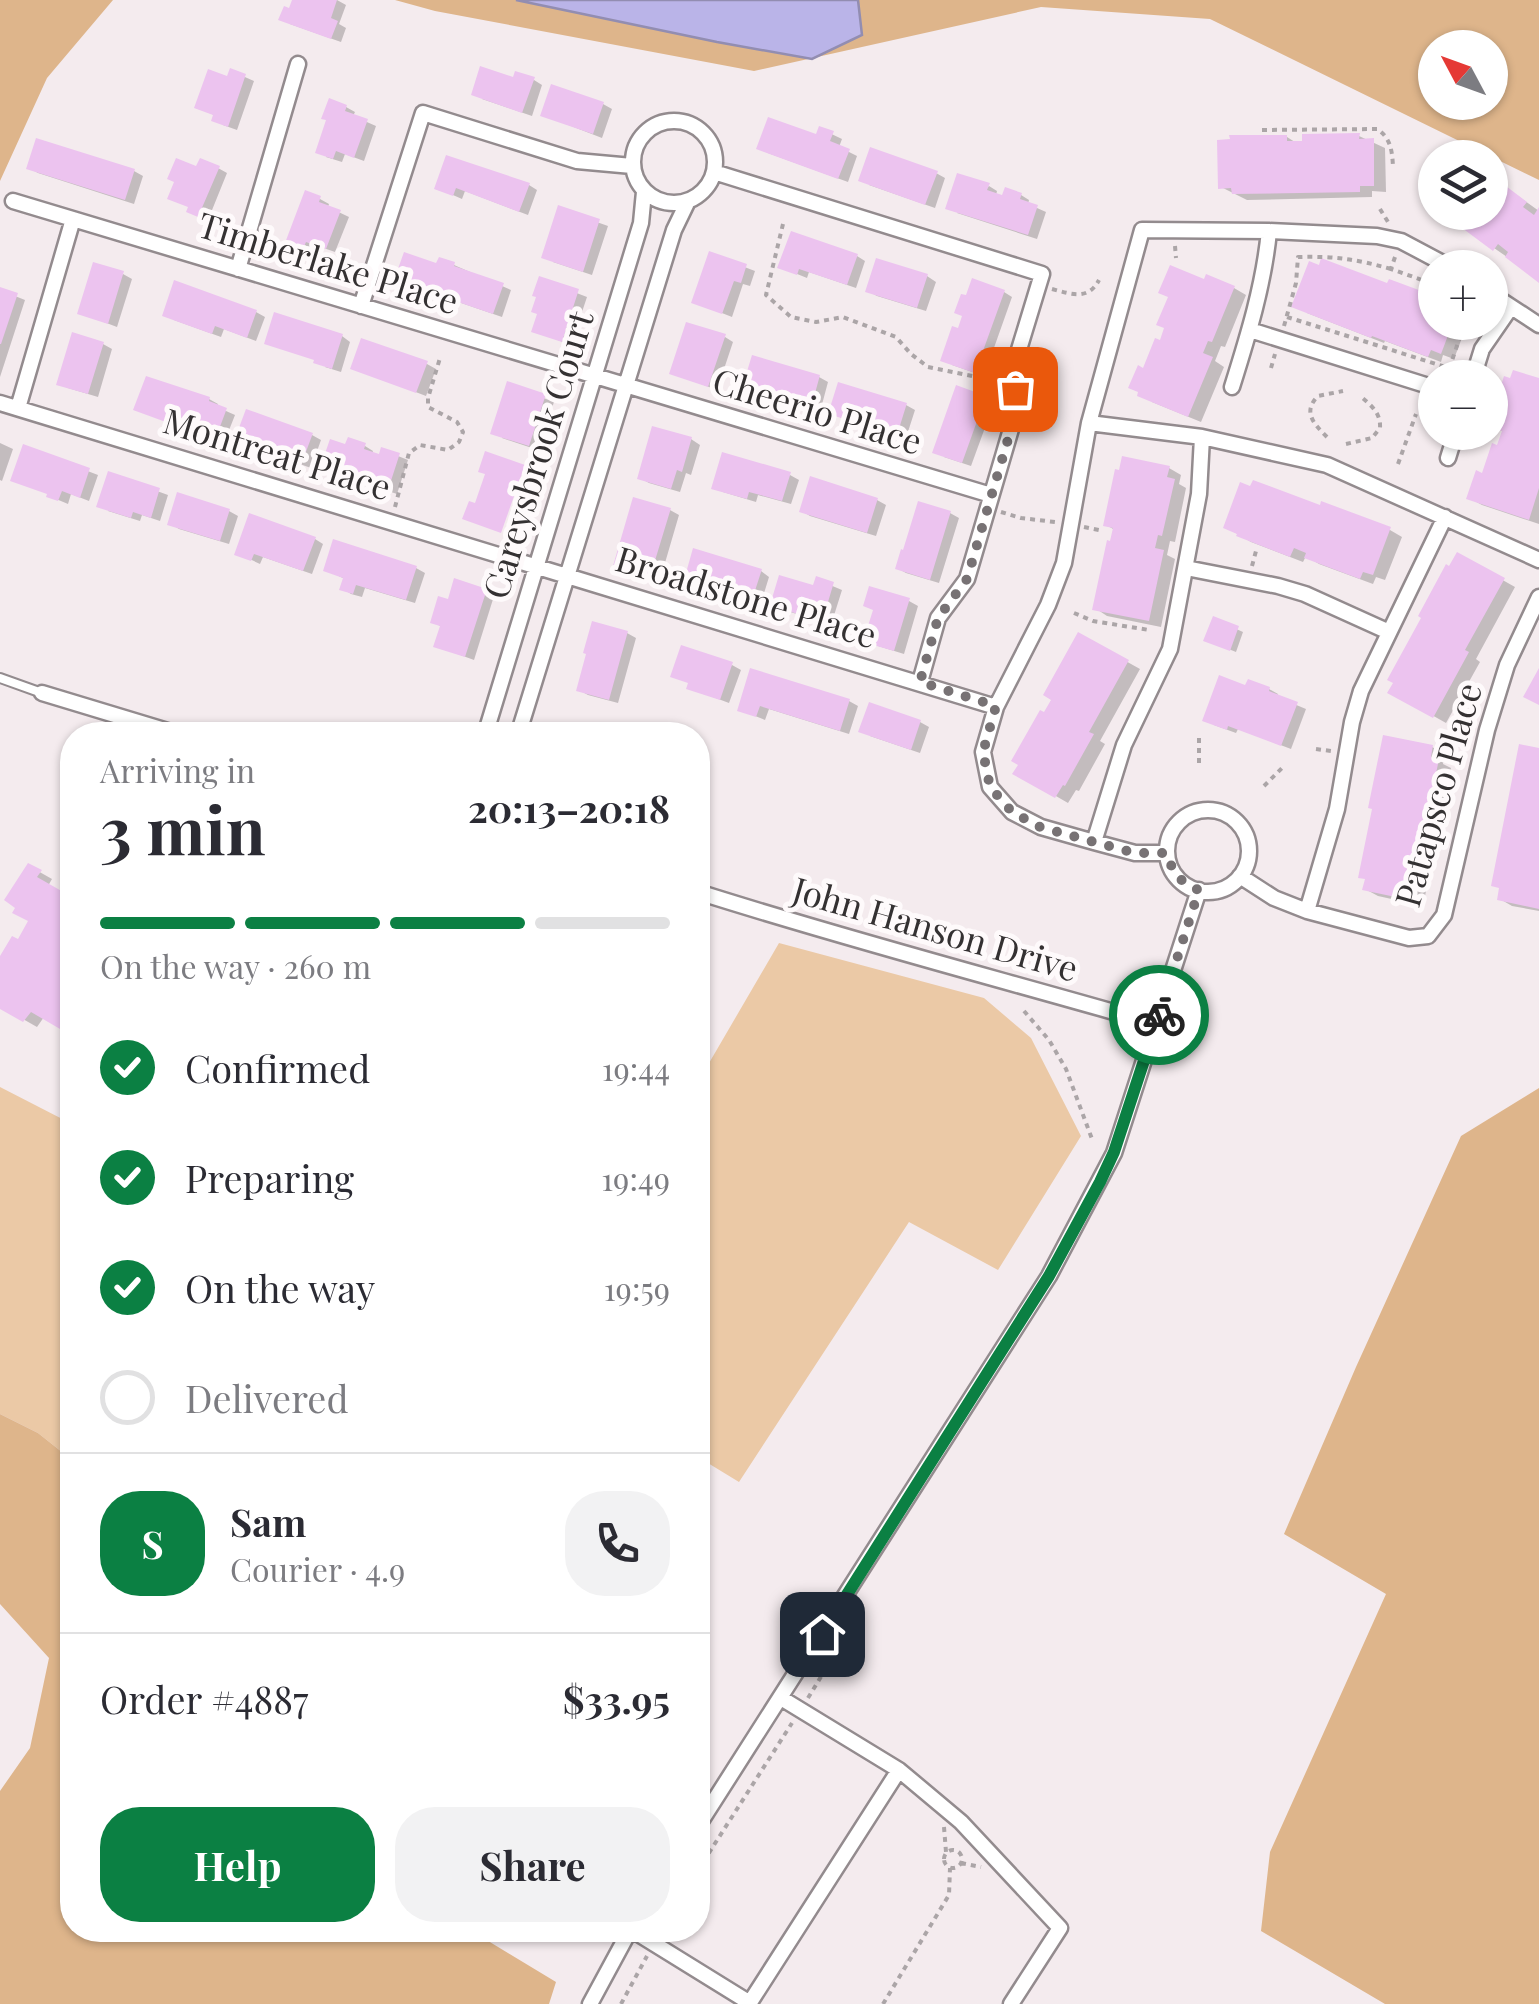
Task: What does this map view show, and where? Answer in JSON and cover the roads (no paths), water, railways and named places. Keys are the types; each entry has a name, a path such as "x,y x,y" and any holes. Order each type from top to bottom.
{"street":[{"path":"238,268 298,64"},
{"path":"361,306 423,113 578,161 632,166"},
{"path":"681,121 707,136 714,149 714,172 700,194 677,203 663,202 644,192 636,180 633,153 638,140 654,125 681,121"},
{"path":"714,172 1042,274 1014,366 1016,412 967,579 938,618 920,682"},
{"name":"Careysbrook Court","path":"490,722 642,223 644,192"},
{"name":"Careysbrook Court","path":"522,722 674,230 688,200"},
{"name":"Timberlake Place","path":"13,201 625,385"},
{"path":"18,408 73,219"},
{"path":"1167,853 1135,853 1040,827 1012,812 990,787 983,752 996,706 1048,606 1064,563 1089,423 1142,230 1377,236 1401,241 1418,250"},
{"path":"1232,387 1250,330 1269,231"},
{"path":"1508,305 1539,325"},
{"path":"1479,360 1482,349 1511,307"},
{"path":"1250,330 1418,383"},
{"name":"Cheerio Place","path":"625,385 989,503"},
{"name":"Montreat Place","path":"0,403 536,566"},
{"path":"1089,423 1202,437 1328,465 1539,560"},
{"path":"1094,842 1124,745 1170,649 1199,494 1202,437"},
{"path":"1448,458 1450,450"},
{"path":"1307,911 1337,809 1361,690 1445,517"},
{"name":"Broadstone Place","path":"536,566 996,706"},
{"path":"1186,568 1305,594 1388,632"},
{"name":"Patapsco Place","path":"1240,876 1274,898 1307,911 1408,938 1428,936 1444,915 1487,730 1507,665 1539,597"},
{"path":"42,692 140,722"},
{"path":"1219,811 1240,825 1246,836 1248,857 1240,876 1222,889 1199,890 1177,877 1167,853 1171,834 1183,818 1194,812 1219,811"},
{"path":"710,1807 1049,1276 1114,1152 1199,890"},
{"name":"John Hanson Drive","path":"710,896 1156,1024"},
{"path":"781,1698 898,1770 961,1822 1060,1928 1012,2004"},
{"path":"651,1942 749,2004 898,1770"},
{"path":"590,2004 624,1942"}],"lane":[{"path":"0,678 42,692"}]}
